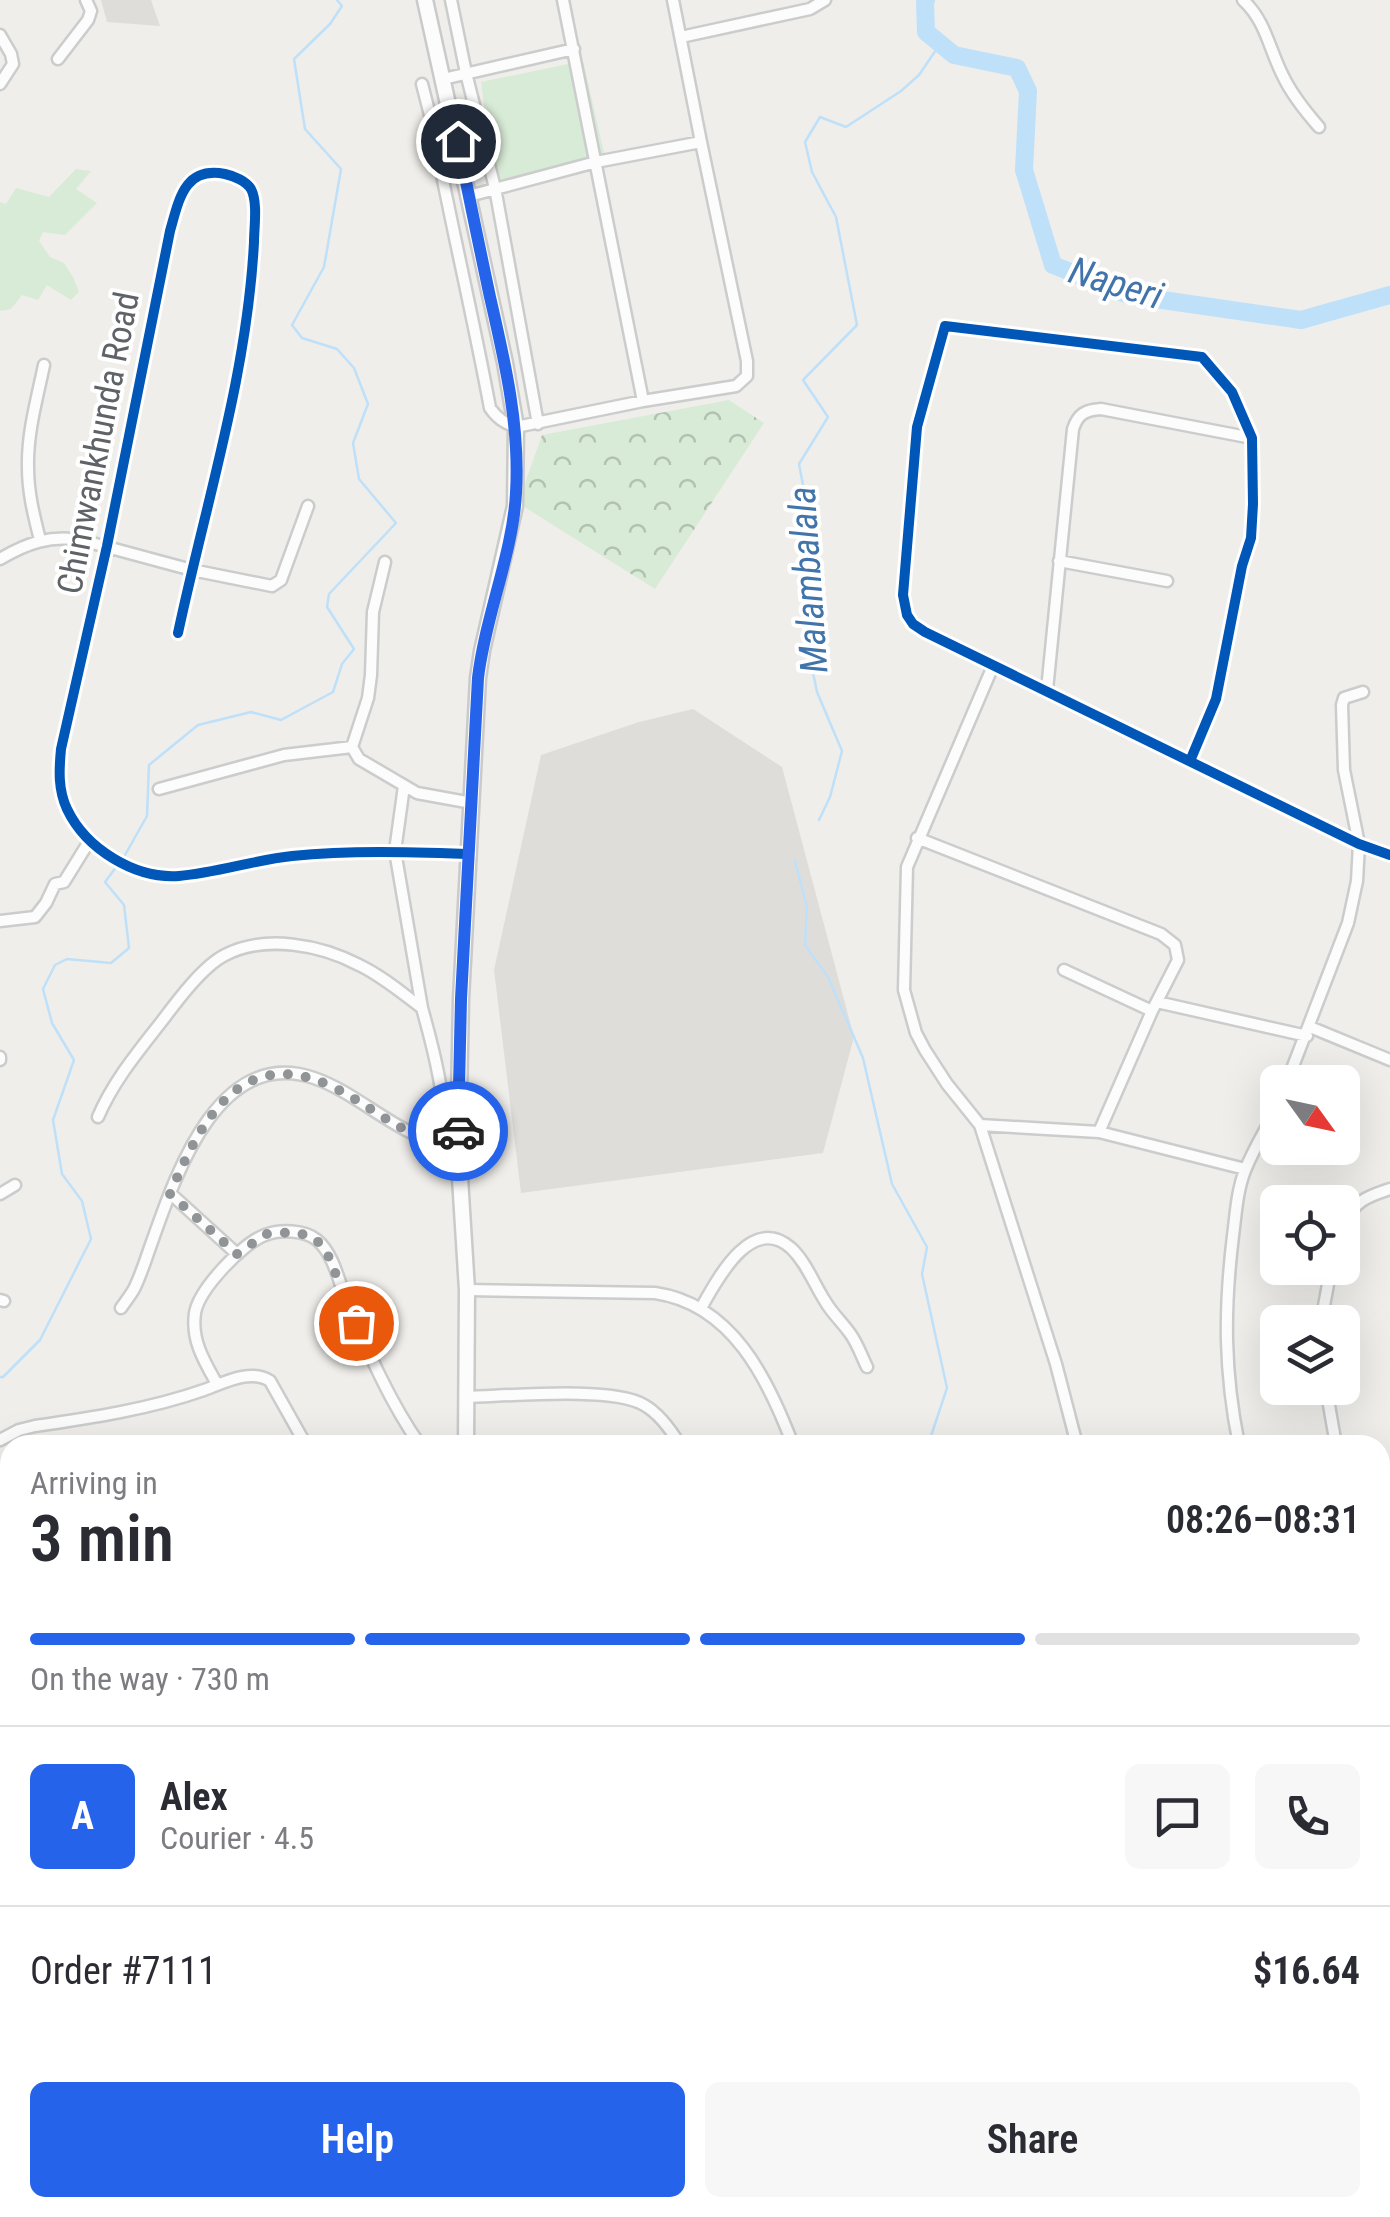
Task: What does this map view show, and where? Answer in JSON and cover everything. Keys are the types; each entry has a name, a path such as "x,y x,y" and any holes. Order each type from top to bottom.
{"street":[{"path":"58,59 88,20 92,11 86,0"},
{"path":"426,0 516,428 515,506 480,665 452,1145"},
{"path":"451,0 495,188 538,424"},
{"path":"563,0 643,402"},
{"path":"422,84 490,408 504,422 516,428 736,386 747,376 748,369 674,0"},
{"path":"681,37 810,9 825,0"},
{"path":"1244,0 1262,23 1293,94 1319,128"},
{"path":"0,36 13,64 0,84"},
{"path":"444,79 574,48"},
{"path":"431,119 452,113"},
{"path":"469,196 596,162 700,142"},
{"name":"Chimwankhunda Road","path":"178,633 228,430 249,310 254,200 250,188 230,175 209,172 195,176 178,201 164,260 107,546 61,749 58,774 66,808 90,840 122,863 160,876 294,856 395,851 468,854"},
{"path":"451,228 474,224"},
{"path":"1190,761 1216,699 1251,538 1252,438 1232,392 1202,357 945,326 917,427 902,595 904,608 914,624 993,666 1359,844 1390,856"},
{"path":"40,540 28,468 31,426 44,365"},
{"path":"1046,690 1073,430 1080,415 1101,409 1252,438"},
{"path":"0,559 40,540 63,537 272,586 277,585 289,562 308,506"},
{"path":"1058,561 1166,581"},
{"path":"352,747 368,698 373,612 385,562"},
{"path":"993,666 910,855 904,941 906,1000 925,1050 980,1125 1056,1364 1074,1435"},
{"path":"1295,1065 1348,923 1357,881 1359,844 1344,770 1342,705 1344,698 1363,692"},
{"path":"352,747 359,758 404,786 428,796 472,802"},
{"path":"159,788 274,757 352,747"},
{"path":"404,786 395,851 422,1008 438,1066 452,1145 466,1290 466,1435"},
{"path":"918,838 1170,939 1178,960 1099,1132"},
{"path":"0,922 35,917 54,884 64,882 90,840"},
{"path":"98,1117 119,1076 185,994 224,955 249,946 304,946 333,954 359,964 422,1008"},
{"path":"1064,970 1154,1006 1308,1031 1390,1060"},
{"path":"121,1308 134,1289 170,1194 210,1116 222,1101 246,1084 276,1074 317,1079 417,1138 452,1145"},
{"path":"980,1125 1099,1132 1245,1169"},
{"path":"1237,1435 1228,1373 1227,1286 1237,1199 1245,1169 1260,1140"},
{"path":"0,1194 16,1186"},
{"path":"1360,1202 1390,1189"},
{"path":"170,1194 237,1254"},
{"path":"217,1384 197,1347 196,1305 237,1254 255,1240 274,1233 310,1235 327,1253 395,1406 414,1435"},
{"path":"701,1308 721,1272 749,1243 760,1239 784,1243 802,1262 830,1309 851,1334 866,1367"},
{"path":"466,1290 655,1293 680,1298 701,1308 731,1332 751,1358 789,1435"},
{"path":"10,1435 35,1426 162,1403 254,1375 266,1378 300,1435"},
{"path":"467,1396 620,1396 646,1405 673,1435"},
{"path":"1329,1405 1334,1435"}],"shaded area":[{"path":"101,0 151,0 160,26 107,22"},
{"path":"693,709 782,767 854,1037 823,1153 521,1193 494,970 541,755 639,722"}],"green space":[{"path":"583,61 607,166 495,188 481,82"},
{"path":"76,169 91,171 76,189 97,203 65,235 43,232 39,241 50,257 64,263 79,292 71,300 47,285 38,300 22,295 11,309 0,311 0,202 6,204 16,188 49,197"},
{"path":"729,400 764,423 655,589 518,503 542,435"}],"waterway":[{"path":"125,855 147,816 149,765 198,725 251,712 281,720 333,692 342,664 354,649 327,607 329,594 396,523 359,479 353,443 368,404 354,368 337,349 302,338 292,325 324,267 341,169 305,129 294,59 330,24 342,6 337,0"},
{"name":"Naperi","path":"926,0 926,32 954,55 1017,68 1028,91 1024,170 1053,265 1128,295 1301,320 1390,295"},
{"name":"Malambalala","path":"819,820 830,797 842,751 817,692 805,634 817,609 814,565 801,537 807,506 799,464 828,417 803,380 857,325 836,217 812,172 805,142 820,117 846,127 901,91 919,75 940,44"},
{"name":"Malambalala","path":"795,861 807,907 805,945 828,977 863,1058 892,1184 927,1247 922,1274 947,1388 931,1435"},
{"path":"0,1377 40,1340 91,1239 82,1201 62,1174 53,1120 74,1060 52,1023 43,989 55,965 67,959 111,963 129,948 124,905 105,882 117,866"}],"cycle path":[{"path":"178,633 224,439 250,292 253,194 243,181 225,174 211,173 192,180 181,197 170,231 107,546 61,749 64,802 75,823 99,849 129,867 162,876 314,854 468,854"},
{"path":"1190,761 1216,699 1251,538 1252,438 1232,392 1202,357 945,326 917,427 903,595 913,624 925,632 1359,844 1390,855"}],"way so far":[{"path":"356,1323 327,1253 315,1238 295,1232 266,1234 237,1254 170,1194 193,1146 222,1101 246,1084 276,1074 317,1079 417,1138 458,1146 458,1131"}],"route":[{"path":"458,141 516,428 516,492 478,678 458,1131"}]}
